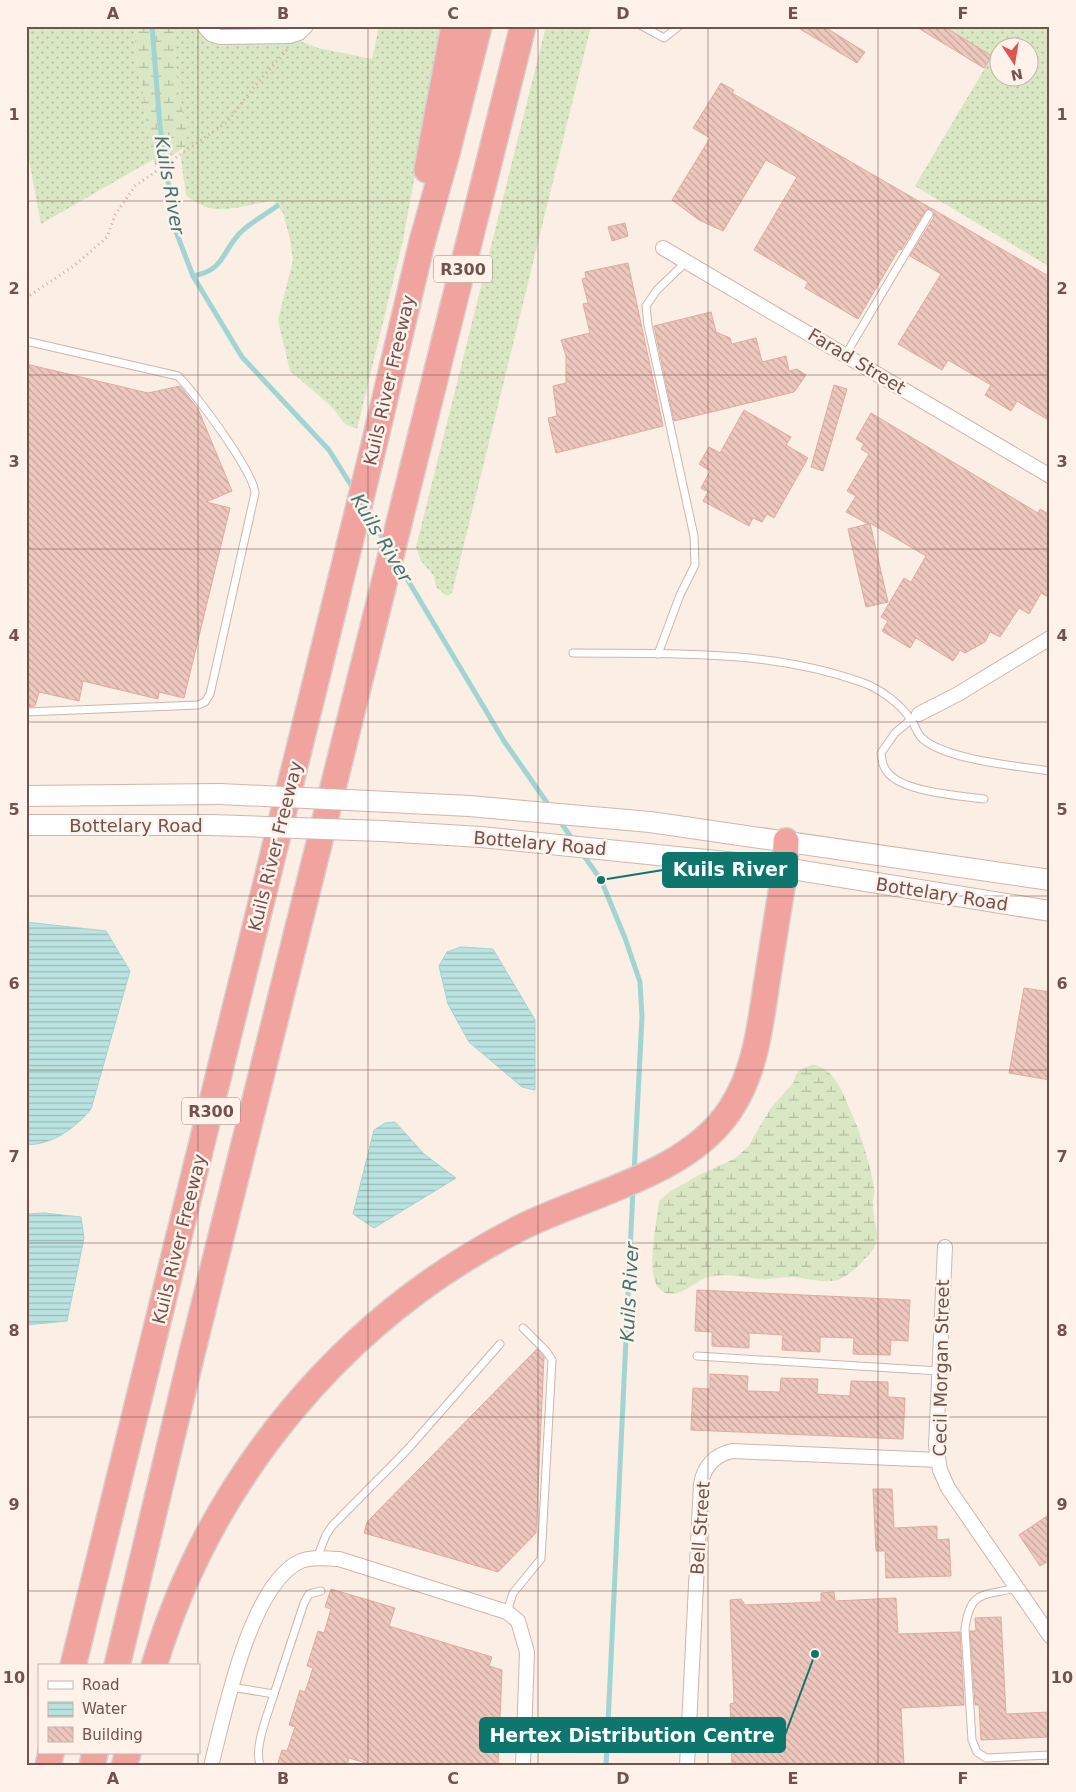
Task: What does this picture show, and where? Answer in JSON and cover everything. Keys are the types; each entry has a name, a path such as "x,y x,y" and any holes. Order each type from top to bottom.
{"highway":[{"path":"422,242 424,186 454,26"},
{"name":"Kuils River Freeway","path":"73,1664 373,449 422,242 447,154 479,26"},
{"name":"R300","path":"117,1664 192,1352 523,26"},
{"path":"155,1664 175,1602 210,1531 250,1463 290,1410 339,1357 416,1293 474,1254 519,1229 563,1208 660,1169 700,1144 715,1130 730,1110 748,1077 757,1049 784,868 786,841"},
{"path":"124,1766 128,1754"}],"main road":[{"name":"Bottelary Road","path":"26,796 220,794 469,806 650,822 1050,880"},
{"name":"Bottelary Road","path":"26,825 211,825 481,836 784,868 1050,911"}],"street":[{"path":"204,26 211,34 220,37 295,35 306,26"},
{"name":"Farad Street","path":"663,248 846,354 1050,476"},
{"path":"915,716 958,694 1050,638"},
{"name":"Cecil Morgan Street","path":"944,1247 936,1446 938,1460 948,1488 1050,1636"},
{"name":"Bell Street","path":"687,1766 701,1484 707,1467 718,1456 732,1451 938,1460"},
{"path":"211,1766 241,1651 253,1623 275,1585 289,1570 302,1561 317,1558 339,1559 507,1612 518,1621 527,1652 522,1766"}],"lane":[{"path":"642,26 664,38 679,26"},
{"path":"846,354 929,214"},
{"path":"658,654 680,595 695,565 694,536 648,325 646,306 657,290 686,261"},
{"path":"26,341 178,376 194,394 250,476 255,493 210,694 205,702 198,705 26,712"},
{"path":"572,653 736,656 801,666 862,682 883,694 915,716 921,738 933,747 950,753 1050,771"},
{"path":"915,716 895,733 881,753 882,764 890,776 903,784 984,799"},
{"path":"507,1612 513,1593 540,1559 551,1380 552,1360 546,1351 523,1328"},
{"path":"317,1558 326,1535 332,1526 408,1449 500,1344"},
{"path":"697,1356 939,1371"},
{"path":"1016,1588 978,1597 971,1603 968,1612 965,1629 972,1740 977,1752 986,1758 1050,1755"},
{"path":"261,1766 257,1760 258,1750 304,1603 309,1594 321,1592"},
{"path":"231,1687 274,1694"}],"path":[{"path":"26,298 75,266 108,237 115,215 135,186 227,122 258,82 292,44 295,35"}],"green space":[{"path":"26,26 134,26 137,67 141,77 150,153 154,159 41,224 26,144"},
{"path":"134,26 172,26 179,95 183,116 189,130 185,147 155,166 154,159 150,153 141,77 137,67"},
{"path":"172,26 196,26 205,39 216,44 300,41 318,48 372,59 379,26 442,26 403,240 357,429 345,424 331,406 290,371 278,320 293,260 283,213 274,201 218,209 197,203 186,195 181,159 189,130 183,116 179,95"},
{"path":"546,26 591,26 452,593 447,596 436,587 434,576 421,561 416,547"},
{"path":"943,26 1050,26 1050,267 915,186 988,63 988,88 1038,88 1038,38 988,38 988,54"},
{"path":"812,1065 821,1067 834,1078 860,1134 869,1162 874,1188 873,1212 877,1238 874,1248 850,1273 833,1281 792,1277 765,1279 720,1275 705,1278 676,1293 664,1292 658,1287 653,1270 653,1246 659,1201 669,1192 701,1174 734,1159 748,1147 770,1109 794,1082 796,1074 803,1068"}],"water":[{"path":"26,922 106,931 130,971 91,1109 78,1123 63,1134 46,1142 26,1145"},
{"path":"461,947 493,949 535,1020 535,1090 522,1087 469,1042 448,1004 439,966 447,952"},
{"path":"395,1122 424,1154 456,1178 374,1228 353,1214 374,1130 385,1123"},
{"path":"44,1213 81,1217 84,1238 67,1321 26,1325 26,1214"}],"building":[{"path":"795,26 823,26 865,52 857,63"},
{"path":"915,26 943,26 988,54 988,62 984,68"},
{"path":"721,83 734,90 732,93 1050,277 1050,421 1017,401 1011,411 985,395 991,385 948,360 942,370 898,344 941,274 910,256 934,217 931,209 925,211 901,250 899,249 858,319 805,288 808,282 754,250 797,177 766,160 723,231 699,220 672,200 710,138 693,128"},
{"path":"625,223 628,236 612,241 608,227"},
{"path":"628,263 663,426 556,453 548,418 557,416 553,386 566,383 566,356 561,340 590,333 583,304 588,303 582,279 586,278 585,272"},
{"path":"711,312 716,332 730,338 732,344 756,338 762,362 786,356 789,371 797,369 806,375 794,392 674,421 654,326"},
{"path":"26,364 148,393 180,386 198,409 232,491 206,502 230,508 184,698 159,692 158,699 83,681 79,701 39,692 35,706 26,707"},
{"path":"834,385 847,389 823,471 811,467"},
{"path":"744,410 791,437 786,445 808,458 774,518 767,514 762,522 753,518 749,526 703,501 708,492 701,488 710,471 699,464 709,447 720,453"},
{"path":"871,413 1038,513 1040,509 1050,515 1050,598 1041,593 1029,614 1019,608 1000,637 990,632 985,642 965,653 960,650 953,661 916,638 910,648 882,631 888,621 881,617 904,578 911,582 926,556 870,523 888,602 866,607 848,529 868,524 846,512 856,496 847,491 869,454 861,449 864,444 856,439"},
{"path":"1024,988 1050,992 1050,1080 1009,1073"},
{"path":"697,1290 910,1300 908,1341 891,1340 890,1355 853,1354 854,1338 820,1337 820,1352 782,1350 783,1335 749,1333 749,1348 712,1346 712,1332 695,1331"},
{"path":"537,1349 544,1357 536,1533 498,1572 364,1533 367,1522"},
{"path":"710,1374 748,1376 747,1391 780,1392 781,1378 818,1379 817,1394 850,1396 851,1381 888,1382 888,1397 905,1398 903,1439 691,1430 693,1388 710,1389"},
{"path":"873,1489 892,1489 894,1528 937,1526 937,1540 949,1539 951,1576 886,1578 885,1551 876,1551"},
{"path":"1050,1514 1050,1560 1040,1566 1019,1535"},
{"path":"331,1589 395,1608 389,1626 492,1657 489,1666 502,1670 498,1766 375,1766 349,1758 347,1766 277,1766 282,1750 287,1751 295,1727 289,1725 300,1690 305,1692 313,1668 307,1666 318,1631 324,1633 331,1609 325,1607"},
{"path":"834,1592 835,1601 896,1598 898,1634 960,1632 964,1705 901,1708 904,1766 732,1766 730,1704 734,1703 730,1600 741,1599 745,1605 821,1602 821,1593"},
{"path":"1001,1617 1006,1714 1050,1712 1050,1737 981,1740 979,1705 975,1705 970,1631 976,1631 975,1618"}],"waterway":[{"name":"Kuils River","path":"152,26 160,127 175,229 193,276 242,357 329,450 354,490"},
{"path":"193,276 211,270 221,260 233,241 243,230 277,206"},
{"name":"Kuils River","path":"366,510 385,542"},
{"name":"Kuils River","path":"397,562 504,741 550,807"},
{"name":"Kuils River","path":"559,820 573,840"},
{"name":"Kuils River","path":"582,853 601,880 625,938 640,982 642,1017 634,1173"},
{"name":"Kuils River","path":"606,1766 633,1189"}],"place":[{"name":"Kuils River","path":"601,880"},
{"name":"Hertex Distribution Centre","path":"815,1654"}]}
